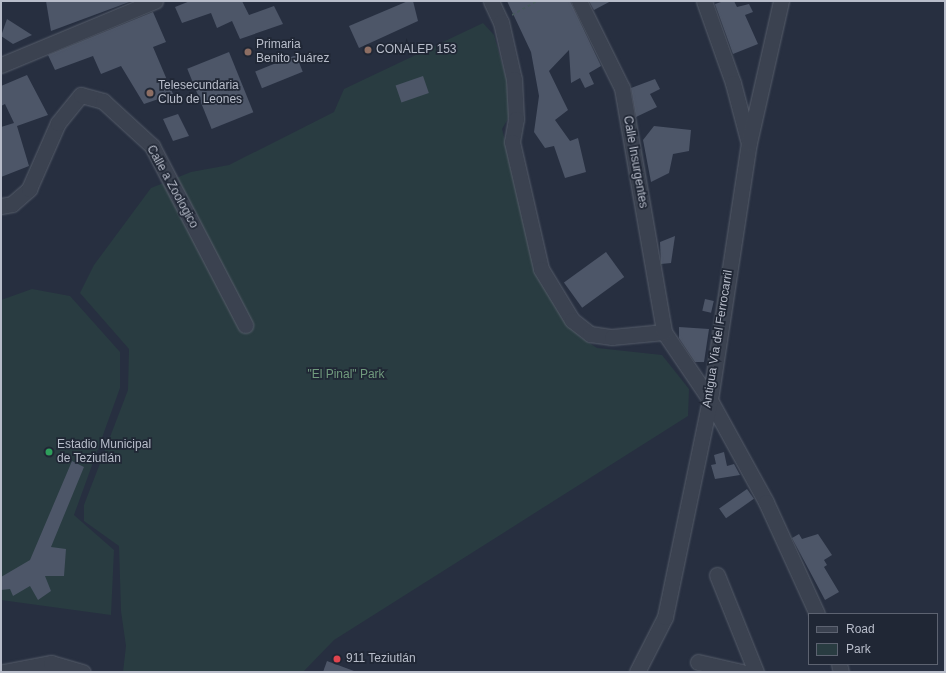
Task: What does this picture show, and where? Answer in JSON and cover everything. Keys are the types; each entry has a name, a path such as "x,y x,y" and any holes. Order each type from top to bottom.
{"street":[{"path":"1,65 155,1"},
{"path":"491,1 501,22 514,79 516,119 512,142 542,269 572,320 590,334 612,338 664,332 710,400 766,502 817,613"},
{"name":"Calle Insurgentes","path":"579,1 622,88 664,332"},
{"path":"704,1 734,83 749,143"},
{"name":"Antigua Vía del Ferrocarril","path":"637,672 664,617 710,400 749,143 781,1"},
{"name":"Calle a Zoologico","path":"1,206 12,204 29,188 58,123 81,95 103,100 152,146 245,325"},
{"path":"717,575 756,672"},
{"path":"698,662 742,672"},
{"path":"3,672 51,663 82,672"}],"path":[{"path":"501,22 537,1"}],"green space":[{"name":"\"El Pinal\" Park","path":"483,23 494,35 507,81 509,117 502,129 545,286 580,337 597,348 662,355 689,389 688,416 334,640 303,672 123,672 126,646 121,611 119,546 84,521 84,505 128,390 129,349 80,293 94,265 151,188 191,172 229,165 334,112 344,89"},
{"name":"Estadio Municipal de Teziutlán","path":"32,289 70,296 120,352 120,388 74,515 114,550 111,615 1,600 1,300"}],"building":[{"path":"46,1 132,1 51,31"},
{"path":"190,1 242,1 249,15 274,6 283,24 240,39 232,21 217,28 211,13 182,23 175,7"},
{"path":"408,1 413,1 418,21 359,48 349,26"},
{"path":"507,1 570,1 601,66 589,73 594,84 585,88 580,78 571,83 569,50 549,71 568,110 555,120 570,141 578,138 586,172 565,178 554,146 545,148 534,132 539,96 531,52"},
{"path":"589,1 611,1 594,10"},
{"path":"724,1 734,1 737,7 749,4 753,12 745,15 758,44 733,54 715,4"},
{"path":"153,12 166,42 153,47 173,94 144,104 121,66 101,74 93,56 55,70 48,55"},
{"path":"7,19 32,35 13,44 1,36"},
{"path":"229,52 253,112 212,129 187,69"},
{"path":"296,55 303,72 262,88 255,71"},
{"path":"27,75 48,115 17,126 29,166 1,177 1,127 14,123 5,104 1,106 1,86"},
{"path":"423,76 429,93 401,102 396,85"},
{"path":"655,79 660,89 650,94 657,107 636,117 631,88"},
{"path":"178,114 189,136 173,141 163,119"},
{"path":"654,126 691,130 689,151 673,154 669,173 651,182 643,140"},
{"path":"675,236 671,263 661,264 660,242"},
{"path":"606,252 624,277 582,308 564,283"},
{"path":"705,299 714,301 711,313 702,311"},
{"path":"679,327 709,329 704,362 695,362 679,338"},
{"path":"724,452 727,466 734,464 740,475 715,479 711,465 716,464 714,455"},
{"path":"72,461 84,467 51,547 66,549 64,576 45,576 51,591 38,600 30,586 13,596 10,589 1,590 1,577 30,560"},
{"path":"747,489 754,499 726,518 719,509"},
{"path":"799,534 802,539 818,534 832,555 824,560 827,565 824,567 839,592 825,600 792,538"},
{"path":"327,661 354,671 323,672"}],"place":[{"name":"CONALEP 153","path":"368,50"},
{"name":"Primaria Benito Juárez","path":"248,52"},
{"name":"Telesecundaria Club de Leones","path":"150,93"},
{"name":"Estadio Municipal de Teziutlán","path":"49,452"},
{"name":"911 Teziutlán","path":"337,659"}]}
